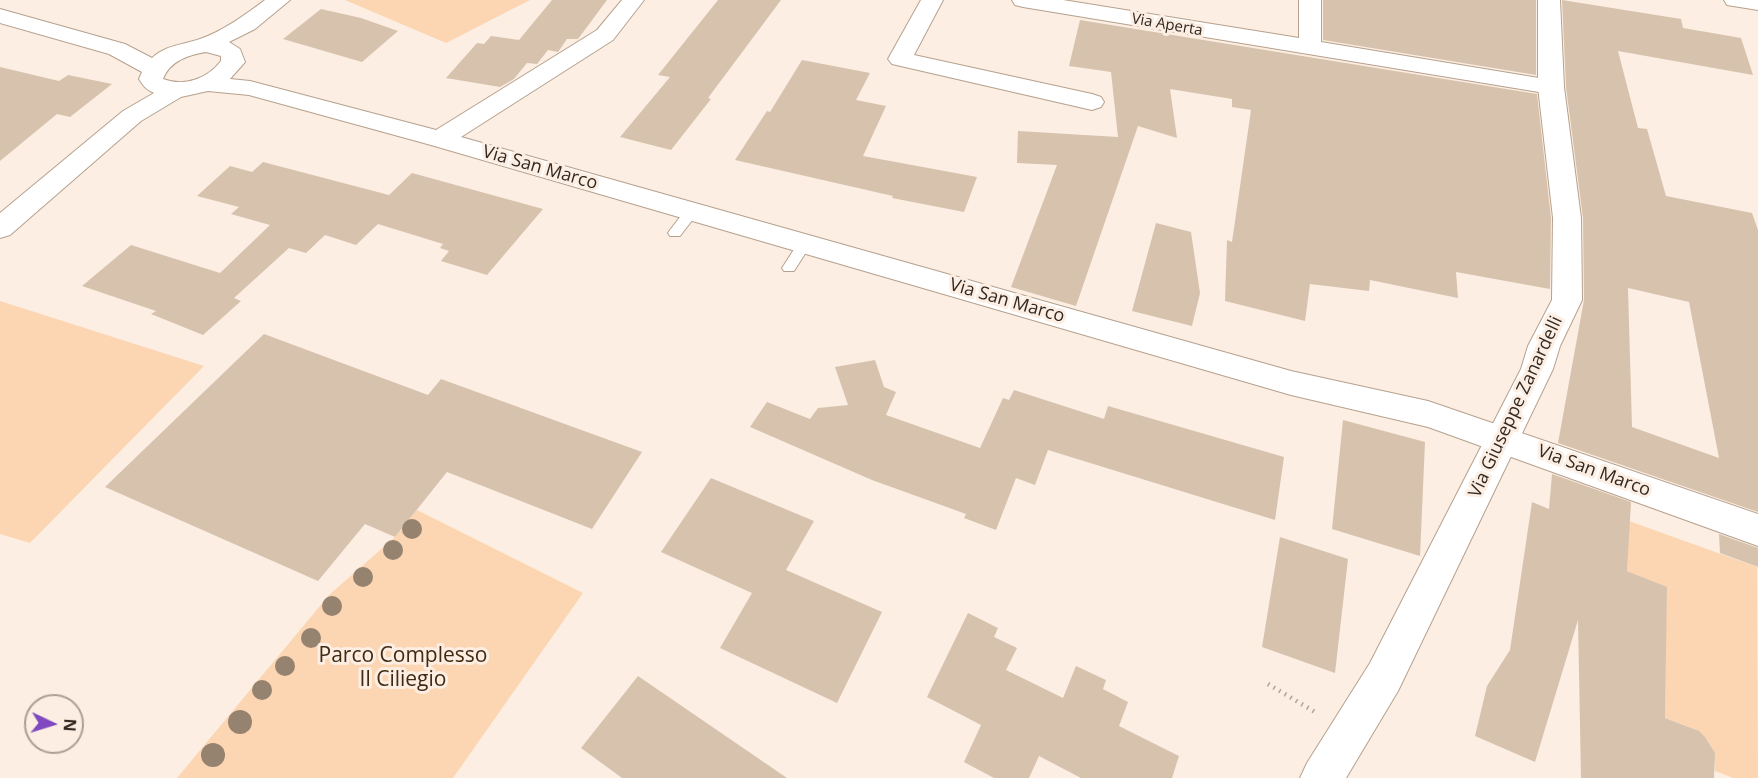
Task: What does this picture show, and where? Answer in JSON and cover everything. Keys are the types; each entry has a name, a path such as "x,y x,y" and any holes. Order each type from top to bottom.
{"street":[{"path":"1,17 117,50 173,54 206,45 247,24 279,0"},
{"path":"440,139 605,35 633,0"},
{"path":"932,0 900,59 1092,102"},
{"name":"Via Aperta","path":"1023,0 1551,87"},
{"path":"1310,0 1310,49"},
{"name":"Via Giuseppe Zanardelli","path":"1322,778 1384,677 1538,369 1544,346 1567,300 1567,218 1551,87 1549,0"},
{"path":"1735,0 1758,3"},
{"path":"229,62 247,24"},
{"name":"Via San Marco","path":"206,45 225,48 229,62 250,88"},
{"path":"117,50 161,81"},
{"path":"0,228 132,116 161,81 173,54"},
{"name":"Via San Marco","path":"206,84 229,62"},
{"name":"Via San Marco","path":"161,81 250,88 440,139 684,222 797,256 1291,383 1428,414 1503,438 1758,530"}],"path":[{"path":"1268,684 1315,712"}],"green space":[{"path":"345,0 530,0 446,43"},
{"path":"0,301 204,366 30,543 0,534"},
{"name":"Parco Complesso Il Ciliegio","path":"417,510 583,593 453,778 177,778 329,595 395,537"},
{"path":"1629,521 1757,567 1758,778 1733,778 1715,771 1712,749 1708,741 1694,730 1665,718 1666,587 1627,571"}],"building":[{"path":"552,0 607,0 578,39 567,39 558,52 548,50 537,64 527,63 514,79 500,87 446,78 477,43 484,44 491,36 519,40"},
{"path":"718,0 781,0 708,98 711,99 671,150 620,137 670,77 658,75"},
{"path":"1323,0 1536,0 1536,75 1323,40"},
{"path":"1562,0 1681,19 1683,28 1741,38 1753,75 1618,51 1638,128 1647,129 1666,196 1752,213 1758,230 1758,512 1558,443 1584,300 1583,218 1566,87","holes":["1628,288 1689,302 1719,458 1632,427"]},
{"path":"321,9 361,18 398,31 362,62 283,39"},
{"path":"1080,20 1537,94 1551,218 1550,289 1456,272 1458,298 1370,280 1369,291 1310,284 1305,321 1225,301 1227,240 1232,242 1251,110 1232,107 1232,99 1170,89 1177,138 1138,126 1076,306 1011,287 1057,165 1017,163 1018,131 1118,137 1111,72 1069,66"},
{"path":"802,60 870,73 856,100 886,106 863,156 977,177 964,212 892,198 893,196 735,160 767,111 770,112"},
{"path":"0,67 59,81 68,75 112,84 70,117 57,114 0,161"},
{"path":"263,162 389,195 412,173 543,209 487,275 441,261 449,251 440,248 443,244 378,224 356,245 325,235 306,253 289,248 234,298 241,301 203,335 151,314 156,311 82,286 131,245 220,273 270,225 231,214 239,207 197,196 230,166 252,172"},
{"path":"1156,223 1191,232 1200,293 1192,326 1132,311"},
{"path":"264,334 428,395 441,379 642,452 592,529 447,472 395,537 365,524 318,581 105,487"},
{"path":"875,360 884,387 896,392 886,415 980,448 1003,398 1009,400 1014,390 1104,419 1108,406 1284,457 1275,520 1048,450 1035,485 1016,478 996,530 964,518 966,514 872,480 750,427 767,402 810,419 818,408 848,405 835,367"},
{"path":"1343,420 1425,442 1420,556 1332,529"},
{"path":"1552,474 1631,502 1627,571 1667,587 1665,718 1699,731 1705,737 1715,753 1714,778 1581,778 1578,620 1535,762 1475,736 1487,686 1510,650 1532,502 1549,509"},
{"path":"711,478 814,521 786,570 882,612 837,703 720,648 752,593 661,552"},
{"path":"1719,534 1758,548 1758,567 1720,553"},
{"path":"1280,537 1348,559 1335,673 1262,647"},
{"path":"968,613 998,628 994,637 1017,648 1006,670 1063,698 1076,666 1106,680 1103,689 1128,702 1119,726 1179,756 1172,778 1081,778 1039,756 1029,778 994,778 964,762 981,725 927,697"},
{"path":"638,676 787,778 622,778 581,748"}]}
